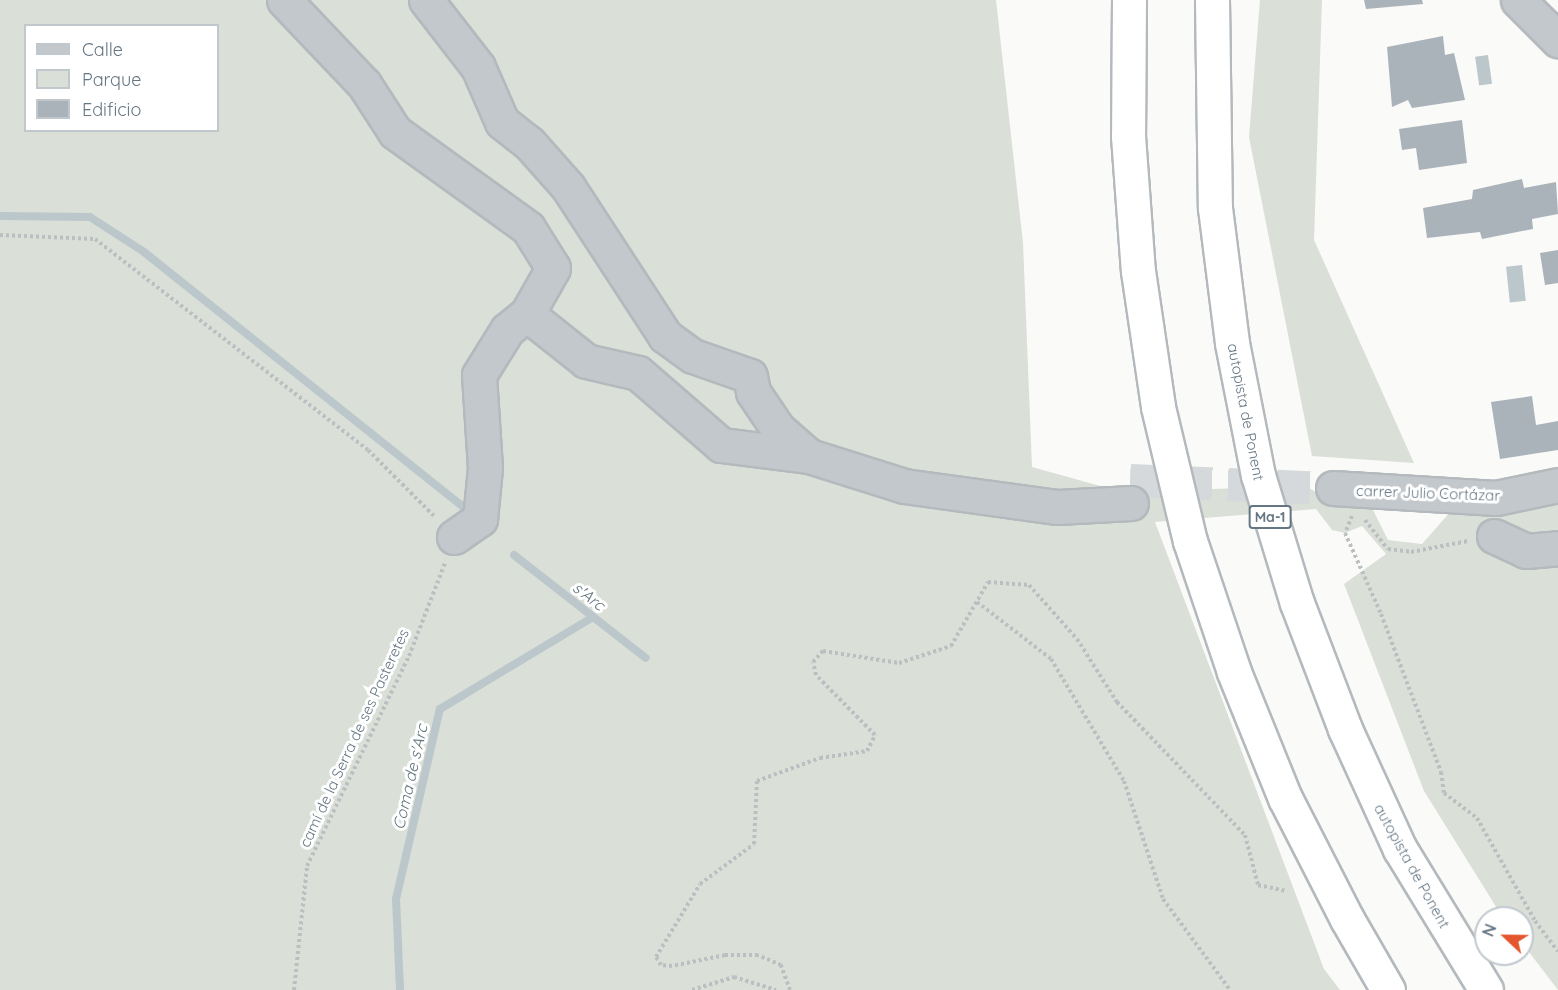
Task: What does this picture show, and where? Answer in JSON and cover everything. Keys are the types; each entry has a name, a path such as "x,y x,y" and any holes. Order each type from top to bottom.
{"highway":[{"path":"1129,0 1128,135 1138,271 1158,406 1190,541 1234,672 1285,798 1313,857 1388,990"},
{"name":"autopista de Ponent","path":"1212,0 1215,208 1232,343 1258,475 1297,603 1344,729 1400,849 1486,990"}],"street":[{"path":"284,0 364,84 394,132 528,228 553,267 527,314 507,330 479,375 485,468 480,519 454,537"},
{"path":"426,0 478,67 502,122 529,143 568,187 665,336 693,356 750,376 753,392 778,429 809,456"},
{"path":"1518,0 1558,40"},
{"path":"527,314 586,361 638,372 721,445 809,456 904,486 1058,507 1130,492"},
{"name":"carrer Julio Cortázar","path":"1337,500 1400,494 1496,498 1558,485"},
{"path":"1494,537 1526,551 1558,548"}],"path":[{"path":"0,235 95,239 368,450 454,537"},
{"path":"1353,513 1372,510 1400,494"},
{"path":"1337,500 1370,524 1388,549 1411,552 1494,537"},
{"path":"1353,513 1346,532 1385,624 1441,772 1444,793 1476,818 1535,921 1558,951"},
{"name":"camí de la Serra de ses Pasteretes","path":"294,990 307,866 409,656 454,537"},
{"path":"790,990 781,965 758,955 725,955 672,966 661,965 656,957 700,884 754,844 757,781 820,758 867,751 874,735 816,675 813,662 823,651 899,663 951,646 988,582 1029,585 1077,639 1117,702 1245,835 1258,885 1287,891"},
{"path":"977,602 1051,658 1124,781 1163,899 1230,990"},
{"path":"692,990 734,977 776,990"}],"green space":[{"path":"0,0 996,0 1023,243 1032,467 1122,492 1306,486 1334,504 1370,504 1388,540 1422,544 1452,510 1558,501 1558,990 1534,959 1534,906 1496,906 1424,791 1344,584 1386,554 1362,526 1345,533 1332,530 1316,509 1155,522 1324,969 1340,990 0,990"},
{"path":"1260,0 1322,0 1314,240 1414,463 1312,456 1249,137"}],"shaded area":[{"path":"1488,55 1492,84 1479,86 1475,57"},
{"path":"1522,265 1526,301 1510,302 1506,267"}],"building":[{"path":"1364,0 1422,0 1423,4 1366,9"},
{"path":"1443,36 1445,55 1454,53 1465,100 1412,108 1408,100 1392,107 1387,47"},
{"path":"1462,120 1467,163 1419,170 1416,148 1402,150 1399,129"},
{"path":"1522,179 1524,188 1556,182 1558,214 1532,219 1533,229 1482,239 1480,232 1427,238 1423,208 1472,199 1473,190"},
{"path":"1558,250 1558,283 1545,285 1540,253"},
{"path":"1532,396 1536,425 1558,421 1558,450 1500,459 1491,402"}],"waterway":[{"path":"0,216 90,217 144,252 471,513"},
{"name":"s'Arc","path":"514,555 646,658"},
{"name":"Coma de s'Arc","path":"400,990 396,899 440,709 590,619"}],"tunnel":[{"path":"1130,480 1333,488"}]}
